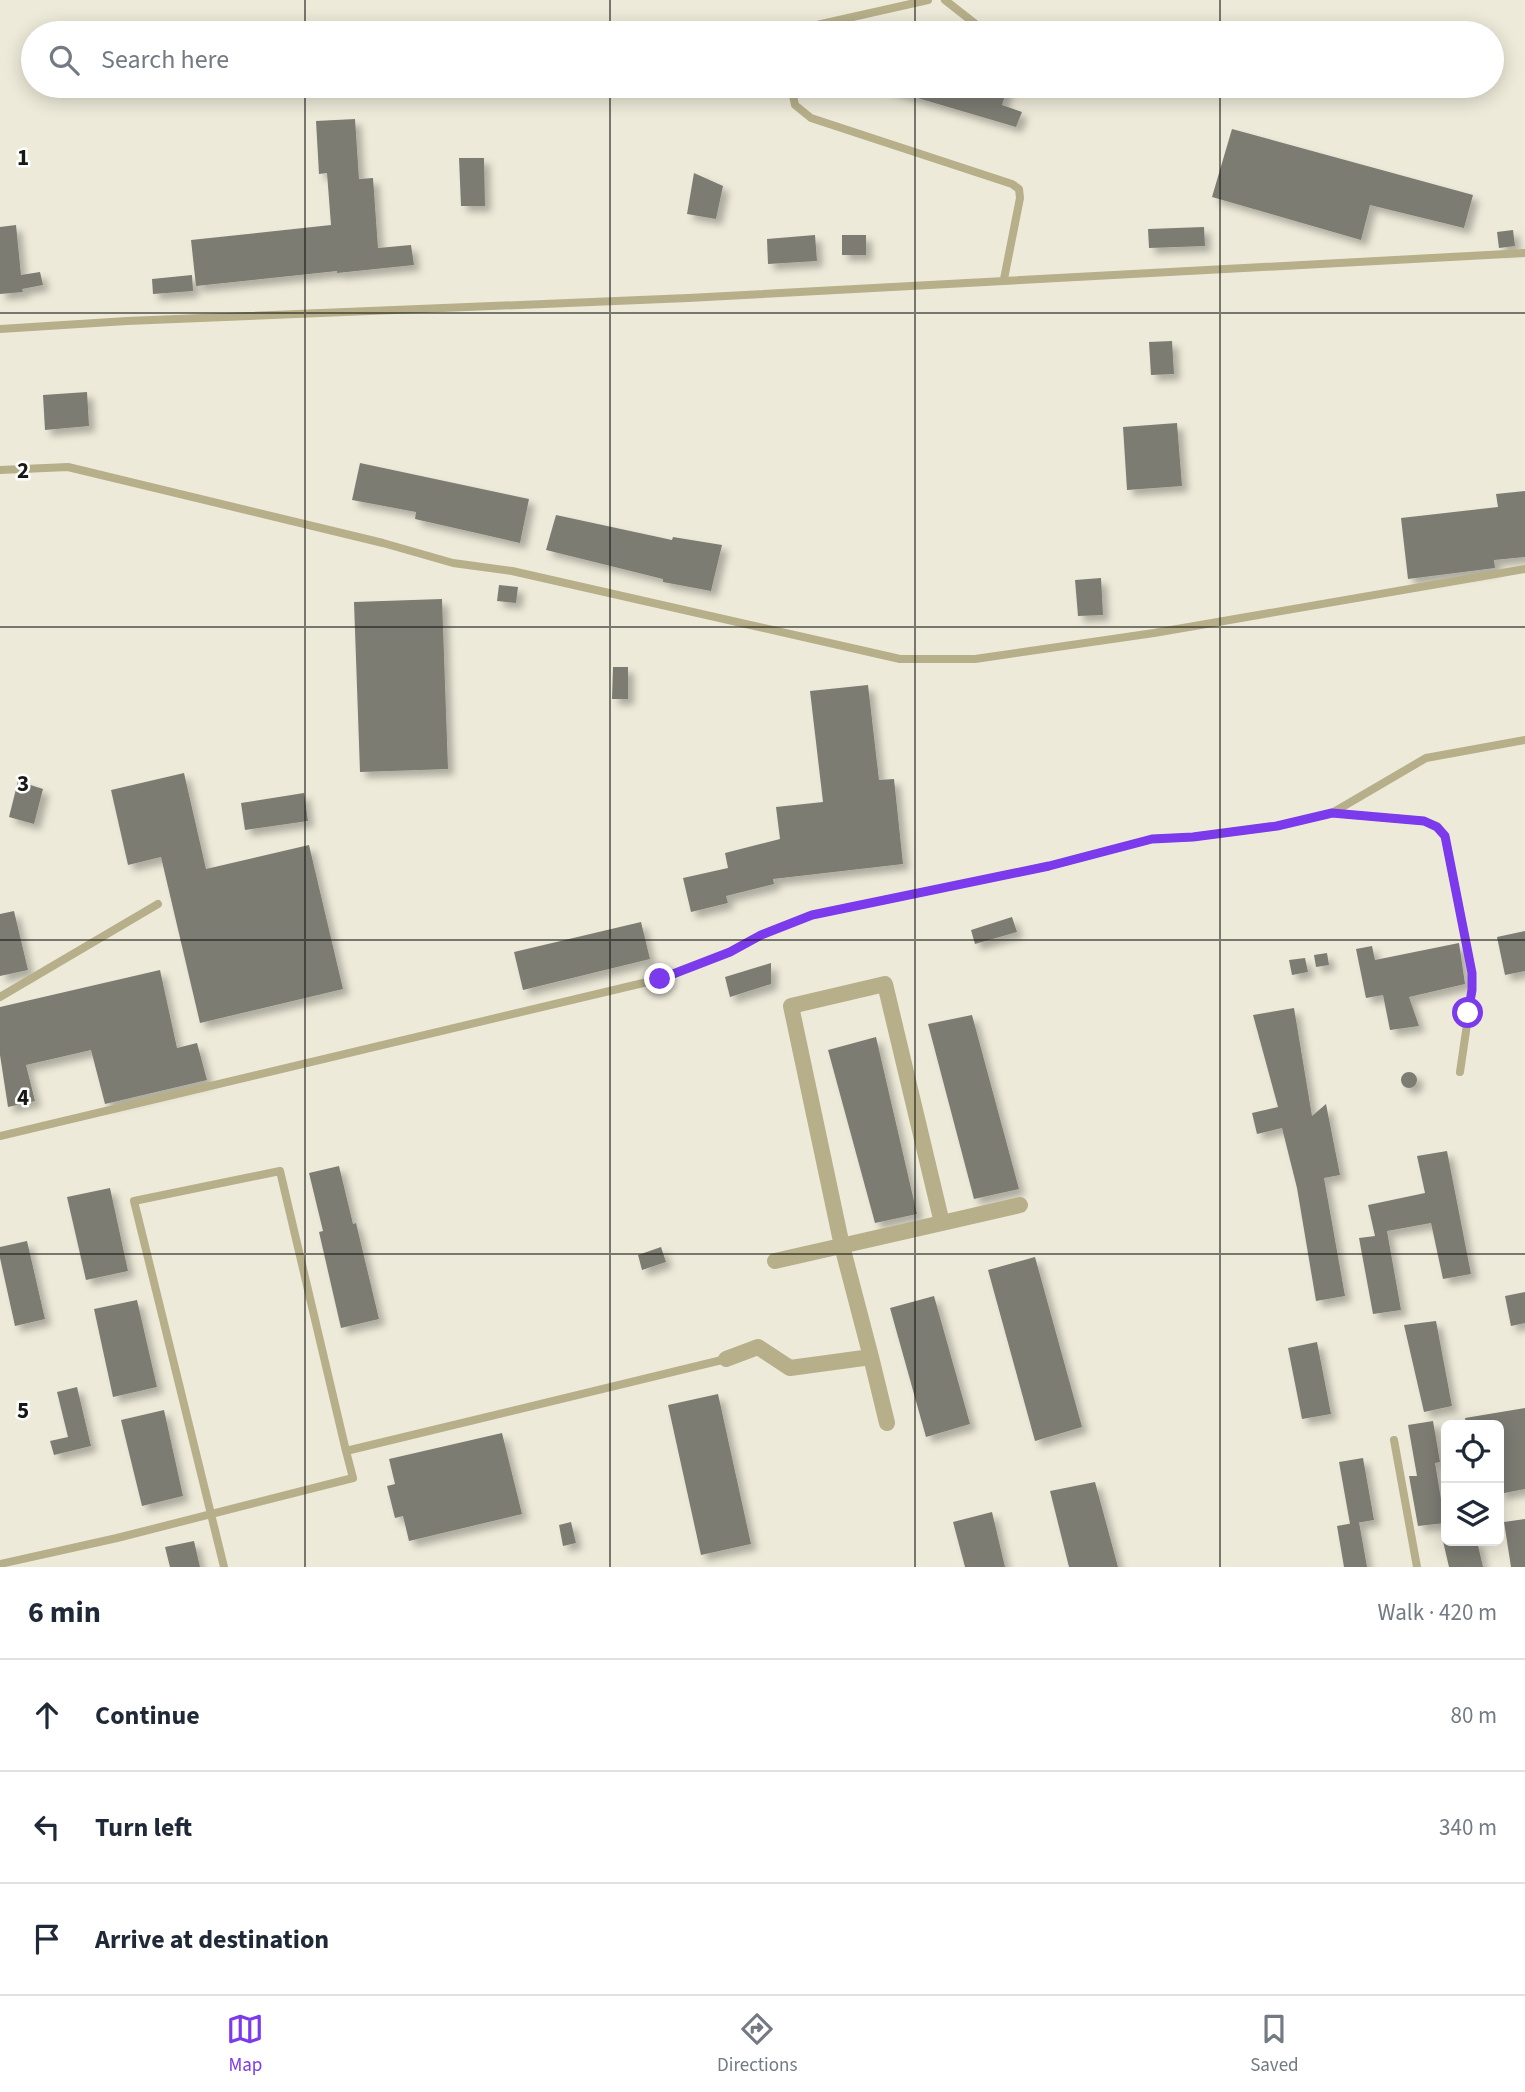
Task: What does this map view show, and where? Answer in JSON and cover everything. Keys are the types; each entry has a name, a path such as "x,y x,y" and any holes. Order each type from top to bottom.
{"street":[{"path":"887,1423 842,1246 791,1006 886,984 942,1223"},
{"path":"775,1261 1020,1205"},
{"path":"726,1359 758,1348 790,1368 871,1357"}],"lane":[{"path":"835,21 928,0"},
{"path":"945,0 972,21"},
{"path":"794,98 795,105 811,118 1012,184 1019,189 1020,198 1004,279"},
{"path":"0,329 127,321 688,298 1525,253"},
{"path":"0,470 68,467 383,543 453,563 512,571 900,659 989,657 1154,633 1525,569"},
{"path":"1332,813 1426,758 1525,740"},
{"path":"0,1136 660,979 730,952 761,935 812,915 1049,866 1152,839 1193,837 1265,827 1332,813 1424,821 1437,827 1445,836 1472,973 1460,1072"},
{"path":"0,998 158,904"},
{"path":"0,1564 211,1514 353,1478 279,1171 134,1201 211,1514 224,1567"},
{"path":"346,1451 726,1359"},
{"path":"1394,1440 1417,1567"}],"shaded area":[{"path":"0,0 1525,0 1525,1567 0,1567"}],"building":[{"path":"918,98 1004,98 1002,105 1022,112 1016,127"},
{"path":"355,119 359,179 373,178 378,248 411,245 414,265 196,286 191,240 331,225 327,173 319,174 316,121"},
{"path":"1232,129 1473,195 1464,228 1370,205 1361,240 1212,197"},
{"path":"459,158 484,158 485,206 461,206"},
{"path":"694,173 723,186 716,219 687,214"},
{"path":"16,225 21,275 40,272 43,285 22,289 23,292 0,294 0,227"},
{"path":"1204,227 1205,246 1149,248 1148,229"},
{"path":"1513,230 1515,246 1499,248 1497,232"},
{"path":"815,235 817,261 768,264 767,239"},
{"path":"842,235 866,235 866,255 842,255"},
{"path":"192,275 193,291 153,294 152,279"},
{"path":"1172,341 1174,374 1151,375 1149,342"},
{"path":"87,392 89,426 45,430 43,395"},
{"path":"1177,423 1182,486 1127,490 1123,427"},
{"path":"360,463 529,499 520,543 415,519 416,512 352,500"},
{"path":"1525,491 1525,557 1494,560 1495,568 1408,579 1401,518 1498,507 1496,494"},
{"path":"556,515 672,540 673,537 722,545 711,591 663,582 663,579 546,550"},
{"path":"1101,578 1103,615 1078,616 1075,580"},
{"path":"499,585 518,587 516,603 497,601"},
{"path":"442,599 448,769 360,772 354,602"},
{"path":"613,667 628,667 628,699 612,699"},
{"path":"868,685 879,780 894,779 903,864 773,879 774,884 726,896 728,903 691,912 683,878 728,868 725,853 780,839 776,807 823,802 810,691"},
{"path":"184,773 206,869 309,845 343,989 200,1023 161,857 128,865 111,790"},
{"path":"18,781 43,789 34,824 9,817"},
{"path":"304,793 308,821 245,830 241,803"},
{"path":"14,911 28,970 0,976 0,914"},
{"path":"1012,917 1017,932 975,944 971,930"},
{"path":"641,922 650,959 523,990 514,952"},
{"path":"1525,931 1525,971 1505,975 1497,937"},
{"path":"1459,943 1465,984 1409,997 1419,1026 1390,1030 1383,995 1366,998 1356,949 1372,946 1375,960"},
{"path":"1327,953 1329,965 1316,967 1314,955"},
{"path":"1305,958 1308,972 1292,975 1289,960"},
{"path":"771,963 771,984 730,997 725,977"},
{"path":"160,970 177,1048 197,1043 207,1080 105,1104 91,1050 26,1065 35,1101 8,1107 0,1055 0,1007"},
{"path":"1294,1008 1312,1116 1326,1104 1340,1175 1324,1178 1345,1296 1316,1301 1297,1188 1282,1128 1257,1134 1252,1113 1278,1107 1253,1015"},
{"path":"972,1015 1019,1189 974,1199 928,1024"},
{"path":"876,1037 917,1214 875,1223 828,1050"},
{"path":"1409,1072 1415,1074 1415,1086 1409,1088 1403,1086 1401,1080 1403,1074"},
{"path":"1447,1151 1471,1274 1443,1279 1431,1223 1387,1231 1401,1310 1373,1314 1359,1238 1375,1236 1368,1205 1425,1193 1417,1156"},
{"path":"339,1166 379,1319 341,1328 319,1232 323,1231 309,1173"},
{"path":"110,1188 128,1271 86,1280 67,1197"},
{"path":"27,1241 45,1319 15,1326 0,1247"},
{"path":"661,1247 666,1262 642,1270 638,1255"},
{"path":"1035,1257 1082,1427 1035,1441 988,1270"},
{"path":"1525,1292 1525,1323 1511,1326 1505,1296"},
{"path":"934,1296 970,1424 926,1437 890,1308"},
{"path":"137,1300 157,1387 113,1397 94,1309"},
{"path":"1436,1321 1452,1406 1424,1412 1404,1325"},
{"path":"1317,1342 1331,1414 1302,1419 1288,1348"},
{"path":"77,1387 91,1446 54,1455 50,1441 68,1437 57,1392"},
{"path":"718,1394 751,1544 701,1555 668,1405"},
{"path":"1525,1408 1525,1489 1504,1493 1504,1420 1465,1418"},
{"path":"164,1410 183,1496 142,1506 121,1420"},
{"path":"1433,1421 1440,1462 1435,1463 1441,1499 1441,1523 1418,1526 1409,1476 1417,1476 1408,1425"},
{"path":"502,1433 522,1514 409,1541 403,1516 395,1518 387,1486 395,1484 389,1459"},
{"path":"1363,1458 1374,1520 1350,1524 1339,1462"},
{"path":"1095,1482 1118,1567 1069,1567 1050,1491"},
{"path":"992,1512 1005,1567 965,1567 953,1522"},
{"path":"1525,1519 1525,1567 1511,1567 1504,1522"},
{"path":"571,1522 576,1543 563,1546 559,1525"},
{"path":"1359,1522 1367,1567 1344,1567 1337,1526"},
{"path":"194,1541 200,1567 170,1567 165,1547"},
{"path":"1444,1546 1478,1546 1483,1567 1449,1567"}],"route":[{"path":"660,979 730,952 761,935 812,915 1049,866 1152,839 1193,837 1277,826 1332,813 1424,821 1442,831 1472,973 1468,1013"}]}
